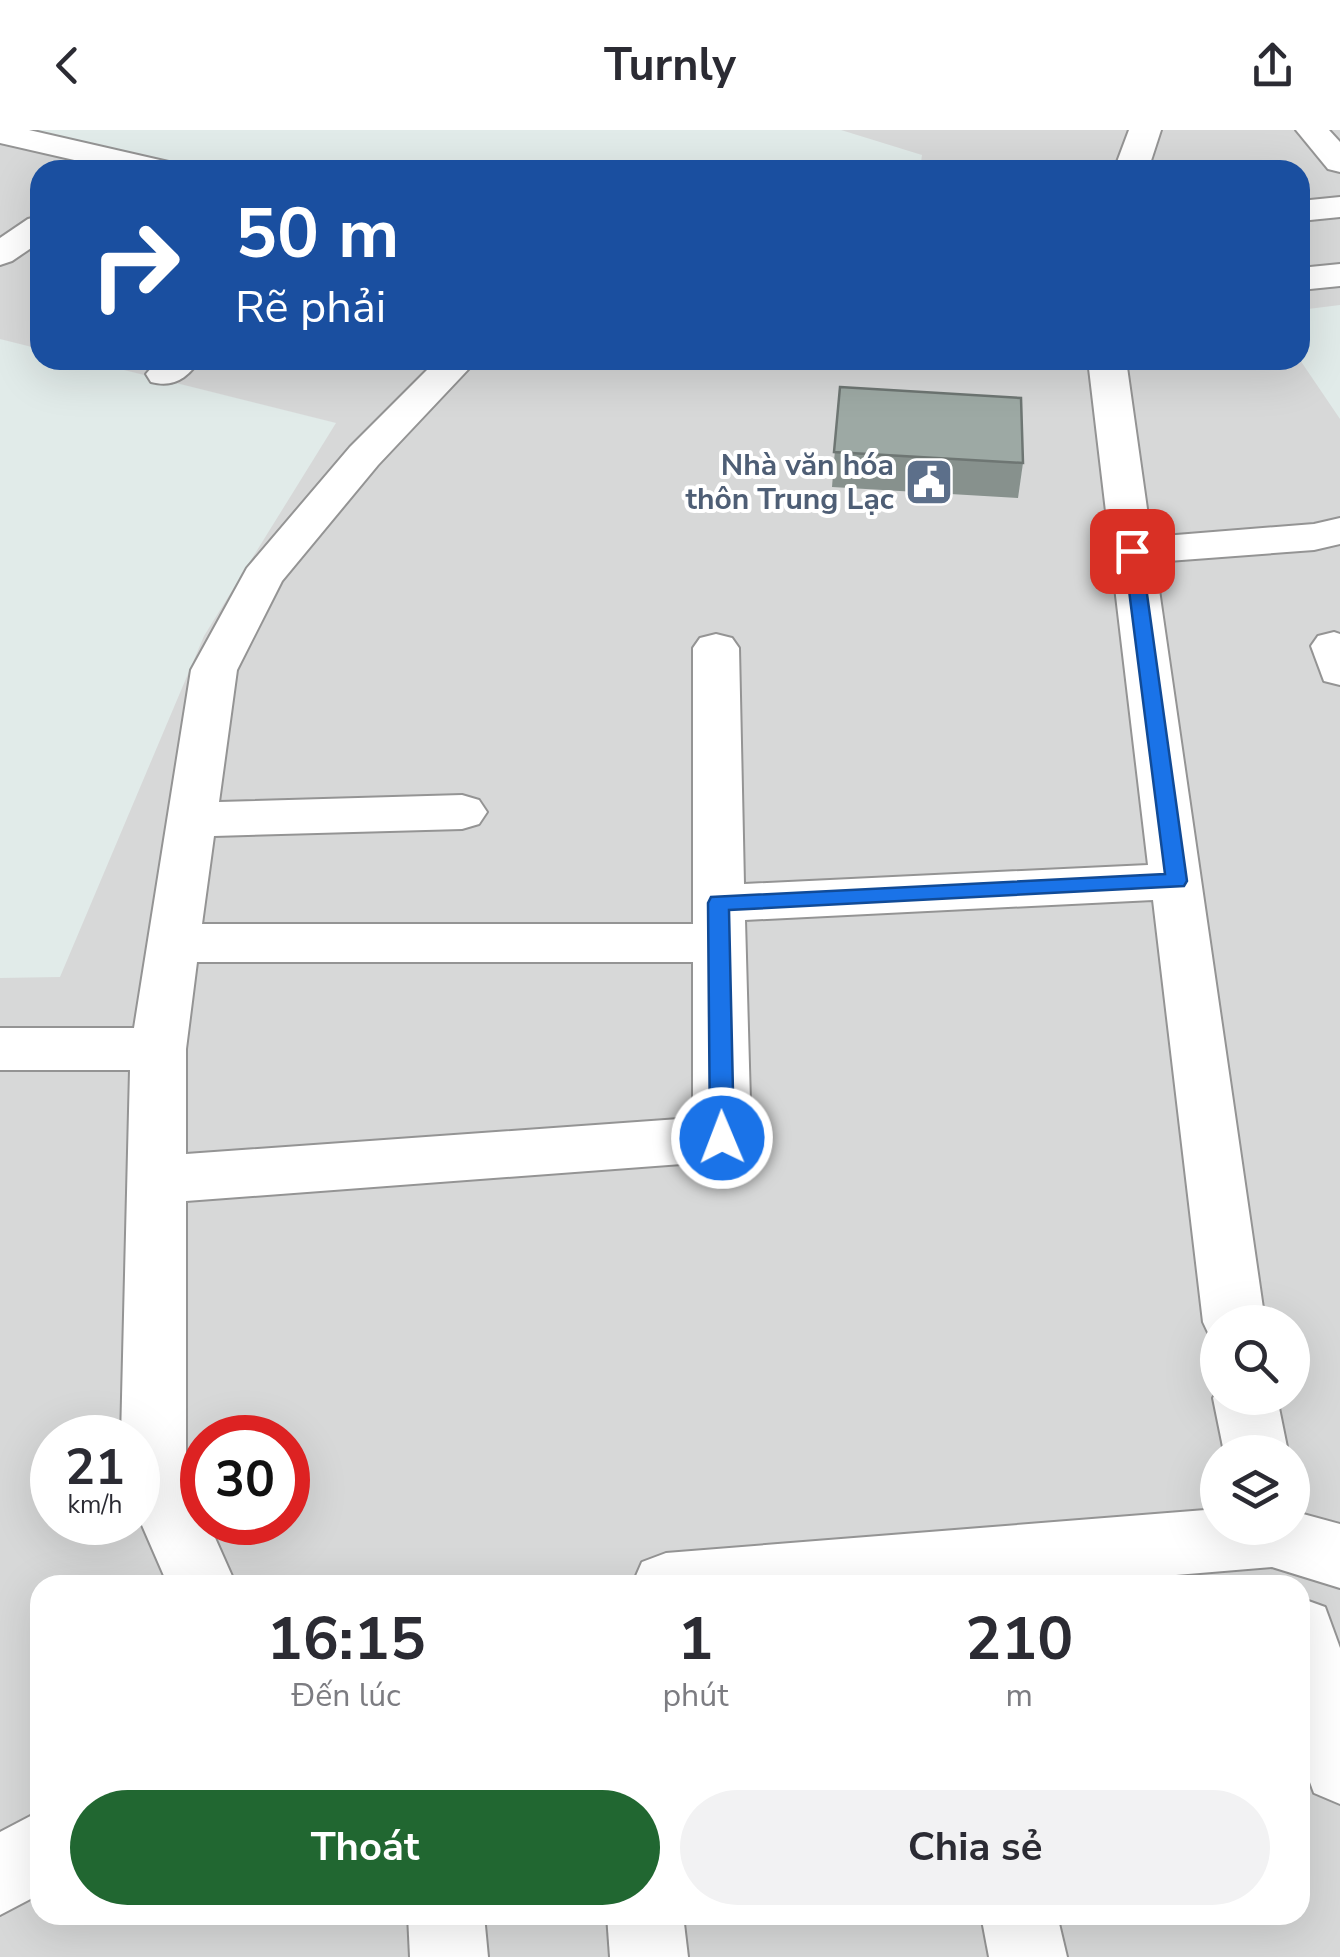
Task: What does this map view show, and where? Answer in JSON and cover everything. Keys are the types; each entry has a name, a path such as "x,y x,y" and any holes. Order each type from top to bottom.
{"street":[{"path":"1134,160 1144,130"},
{"path":"0,133 105,160"},
{"path":"1310,210 1340,208"},
{"path":"0,254 30,233"},
{"path":"1310,278 1340,275"},
{"path":"197,1575 156,1483 153,1466 158,1048 214,670 262,577 364,456 448,370"},
{"path":"1108,370 1232,1305"},
{"path":"1132,551 1314,537 1340,531"},
{"path":"156,1180 722,1138 716,648"},
{"path":"192,820 462,812"},
{"path":"173,943 719,923 1176,881"},
{"path":"0,1049 158,1048"},
{"path":"917,1575 1276,1549 1340,1556"},
{"path":"1310,1665 1340,1768"},
{"path":"0,1877 30,1855"},
{"path":"447,1925 449,1957"},
{"path":"647,1925 649,1957"},
{"path":"1020,1925 1028,1957"}],"shaded area":[{"path":"0,130 29,130 166,160 30,160 30,346 0,339"},
{"path":"841,130 1340,130 1340,305 1310,309 1310,160 921,160 922,155"},
{"path":"124,370 1307,370 1340,419 1340,1957 0,1957 0,978 60,977 204,636 336,423"}],"building":[{"path":"840,387 1021,398 1023,463 834,452"}],"place":[{"name":"Nhà văn hóa thôn Trung Lạc","path":"929,482"}],"route":[{"path":"722,1138 718,903 1176,881 1132,551"}]}
